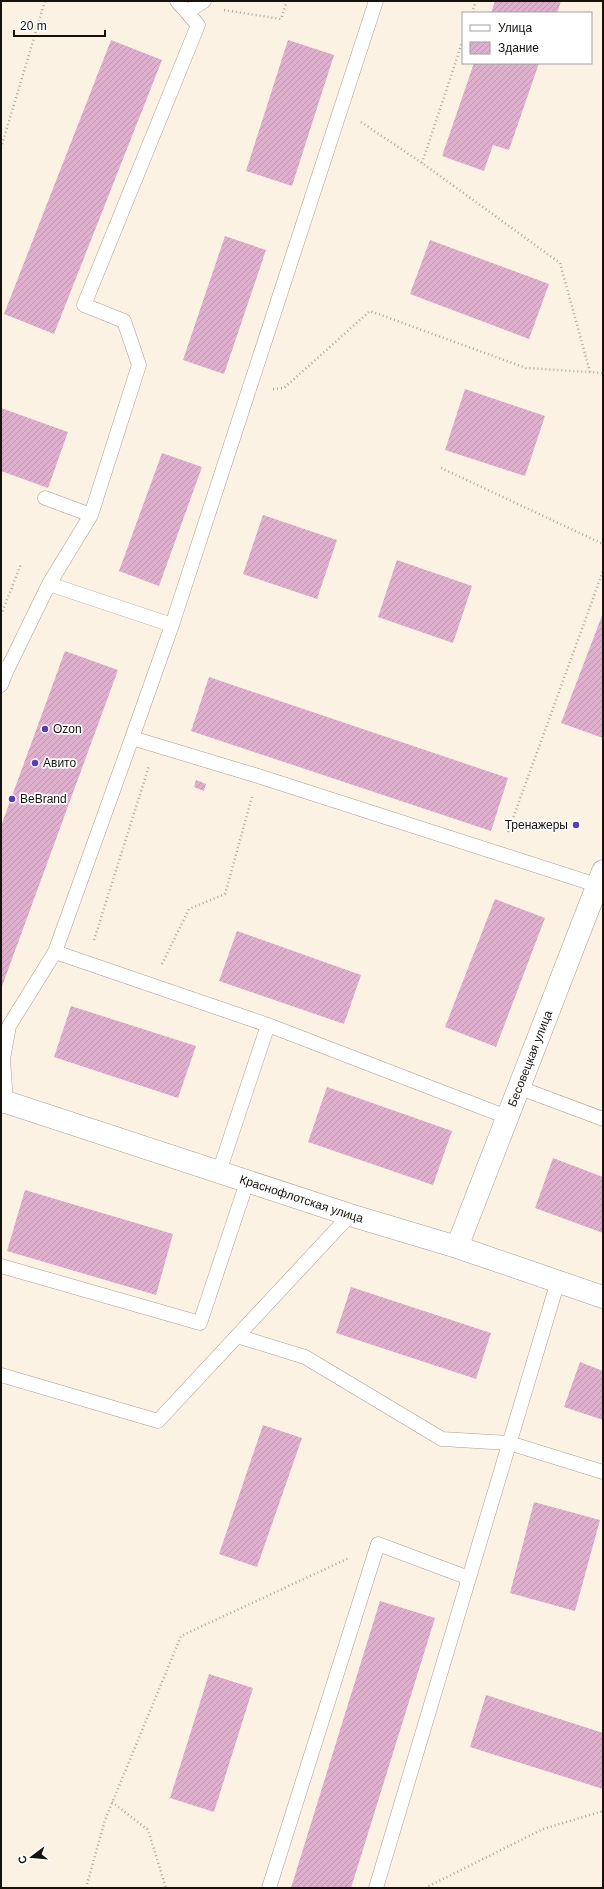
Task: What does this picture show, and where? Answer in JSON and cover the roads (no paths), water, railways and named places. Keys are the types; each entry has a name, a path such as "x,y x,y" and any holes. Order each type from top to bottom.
{"street":[{"name":"Бесовецкая улица","path":"457,1247 601,881"},
{"name":"Краснофлотская улица","path":"4,1102 350,1215 457,1247 603,1297"}],"lane":[{"path":"1,686 4,669 49,584 91,514 139,365 124,321 84,305 198,24 177,1"},
{"path":"187,12 204,1"},
{"path":"4,1102 3,1058 5,1025 55,952 172,625 376,1"},
{"path":"45,498 91,514"},
{"path":"49,584 172,625"},
{"path":"130,742 258,776 500,853 601,881"},
{"path":"55,952 268,1025 507,1117"},
{"path":"219,1172 268,1025"},
{"path":"520,1088 603,1120"},
{"path":"1,1266 200,1323 248,1182"},
{"path":"1,1375 158,1421 350,1215"},
{"path":"376,1888 558,1281"},
{"path":"236,1336 305,1357 442,1440 509,1443 603,1472"},
{"path":"269,1888 378,1544 469,1578"}],"place":[{"name":"Ozon","path":"45,729"},
{"name":"Авито","path":"35,763"},
{"name":"BeBrand","path":"12,799"},
{"name":"Тренажеры","path":"576,825"}]}
